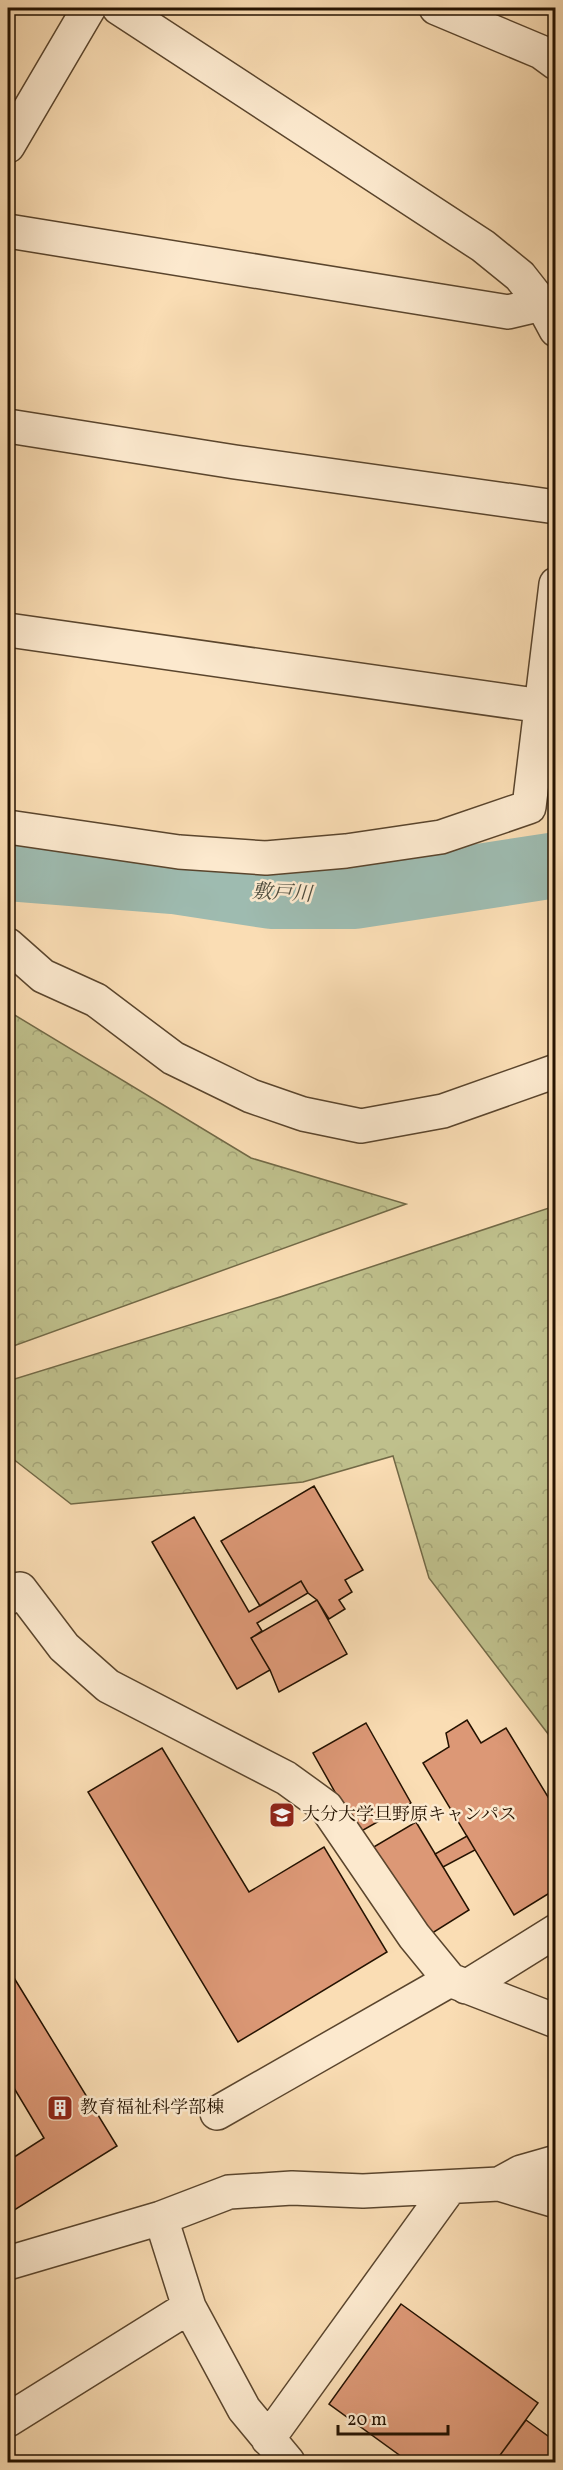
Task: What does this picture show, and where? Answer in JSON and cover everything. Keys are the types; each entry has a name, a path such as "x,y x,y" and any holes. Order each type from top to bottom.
{"street":[{"path":"8,146 89,8"},
{"path":"119,8 483,246 520,276 549,317"},
{"path":"436,8 541,52 555,63"},
{"path":"8,231 549,317"},
{"path":"8,426 235,462 555,507"},
{"path":"8,827 179,852 266,858 346,851 441,837 529,807 548,708 555,584"},
{"path":"8,630 548,708"},
{"path":"8,945 43,976 96,1000 173,1058 250,1096 303,1114 361,1126 443,1111 555,1071"},
{"path":"8,1598 20,1589 64,1647 108,1686 286,1778 326,1807 414,1936 458,1984 555,2021"},
{"path":"217,2113 555,1931"},
{"path":"499,2184 521,2172 555,2162"},
{"path":"8,2263 161,2218 230,2192 292,2188 363,2191 499,2184 555,2201"},
{"path":"161,2218 189,2307 244,2409 278,2451 450,2187"},
{"path":"8,2420 189,2307"}],"green space":[{"path":"8,1011 251,1158 406,1204 8,1348"},
{"path":"555,1206 555,1743 429,1578 393,1456 303,1482 71,1504 8,1455 8,1381 280,1297"}],"building":[{"path":"314,1486 363,1570 345,1580 352,1592 339,1600 345,1609 329,1619 301,1581 260,1606 221,1541"},
{"path":"194,1517 249,1612 301,1581 308,1593 257,1623 262,1631 251,1638 270,1670 237,1689 152,1542"},
{"path":"317,1600 347,1654 279,1692 270,1670 251,1638"},
{"path":"467,1720 481,1743 506,1728 556,1810 556,1889 514,1915 423,1763 449,1747 446,1733"},
{"path":"366,1723 411,1803 358,1833 313,1753"},
{"path":"162,1748 249,1892 324,1847 387,1952 238,2042 88,1792"},
{"path":"416,1822 469,1910 426,1937 372,1848"},
{"path":"467,1836 475,1850 443,1867 435,1854"},
{"name":"教育福祉科学部棟","path":"8,1968 117,2146 8,2214 8,2161 44,2138 8,2078"},
{"path":"401,2304 538,2403 495,2462 409,2462 329,2404"},
{"path":"526,2420 556,2442 556,2462 495,2462"}],"waterway":[{"name":"敷戸川","path":"8,868 173,881 271,896 355,896 556,865"}],"place":[{"name":"大分大学旦野原キャンパス","path":"282,1815"},
{"name":"教育福祉科学部棟","path":"60,2108"}]}
